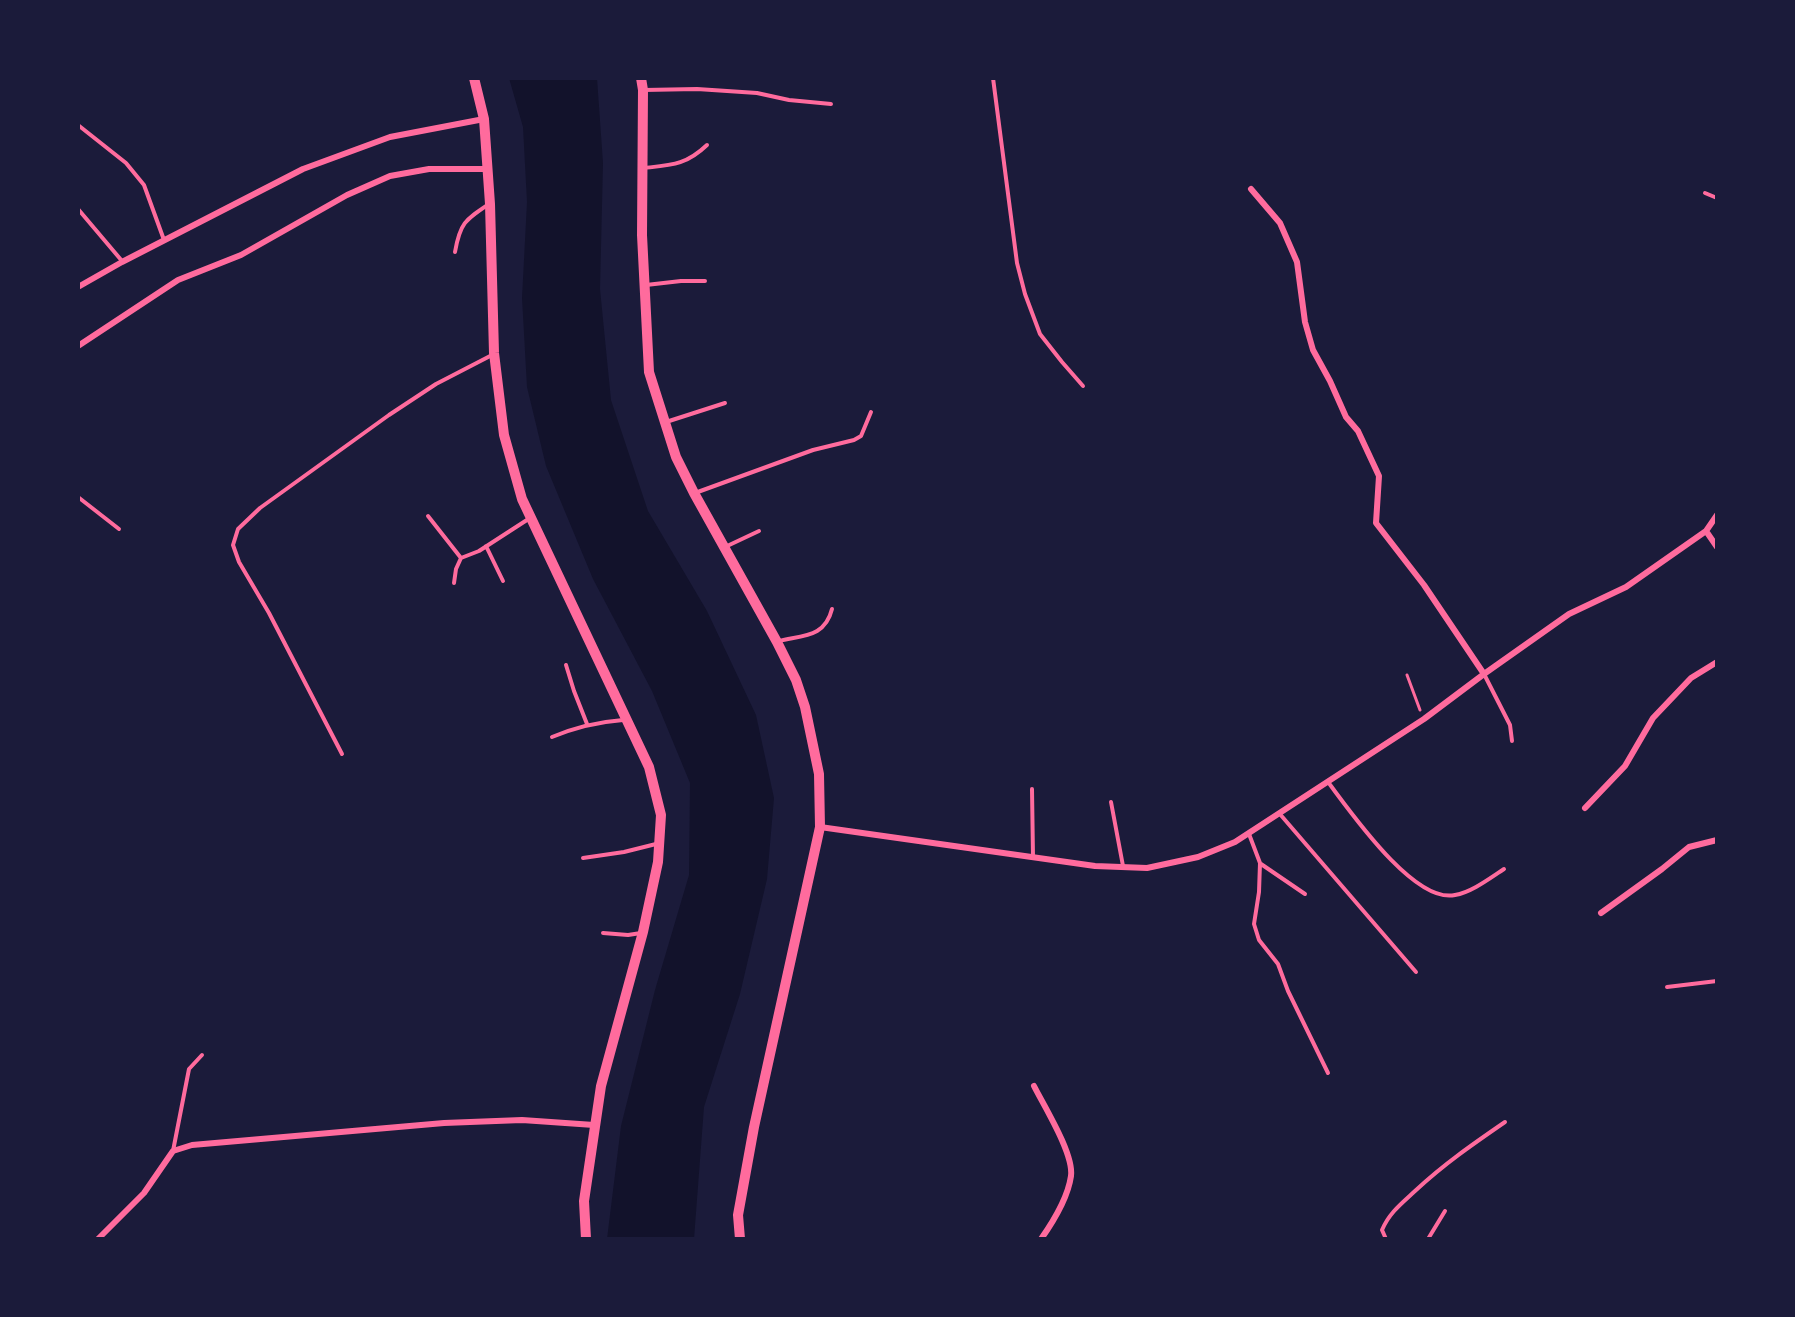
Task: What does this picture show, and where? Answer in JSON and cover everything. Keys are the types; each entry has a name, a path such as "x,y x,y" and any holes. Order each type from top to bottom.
{"street":[{"path":"474,78 484,119 490,204 494,354 504,435 522,499 628,719 649,767 661,815 658,862 643,932 601,1086 594,1125 584,1201 586,1239"},
{"path":"641,78 643,90 642,235 649,372 676,457 796,680 808,718 819,774 820,827 754,1127 738,1215 740,1239"},
{"path":"78,287 303,169 390,137 484,119"},
{"path":"78,346 178,280 241,255 347,195 390,176 429,169 488,169"},
{"path":"1251,189 1280,224 1297,262 1305,322 1313,350 1346,417 1362,439 1379,476 1376,524 1424,585 1484,674"},
{"path":"820,827 1095,866 1147,867 1188,860 1234,842 1424,719 1569,614 1626,587 1706,531 1717,515"},
{"path":"1706,531 1717,547"},
{"path":"1585,808 1625,766 1653,718 1691,678 1717,662"},
{"path":"1601,913 1689,847 1717,840"},
{"path":"1034,1086 1067,1154 1071,1175 1056,1217 1041,1239"},
{"path":"98,1239 144,1193 173,1151 192,1145 444,1123 522,1120 594,1125"}],"lane":[{"path":"993,78 1017,263 1025,294 1040,334 1083,386"},
{"path":"643,90 697,89 748,92 789,100 831,104"},
{"path":"78,125 126,163 144,185 164,240"},
{"path":"643,168 679,164 695,157 707,145"},
{"path":"1705,193 1717,198"},
{"path":"455,252 458,234 467,219 490,204"},
{"path":"78,209 122,262"},
{"path":"645,285 705,281"},
{"path":"342,754 269,613 239,562 233,545 238,529 260,508 389,415 436,384 494,354"},
{"path":"665,423 725,403"},
{"path":"694,493 813,450 854,440 861,436 871,412"},
{"path":"78,497 119,530"},
{"path":"428,516 461,558"},
{"path":"454,583 456,569 461,558 486,546 530,517"},
{"path":"724,548 759,531"},
{"path":"486,546 503,581"},
{"path":"777,642 821,631 832,609"},
{"path":"566,665 587,724"},
{"path":"1484,674 1510,725 1512,741"},
{"path":"552,737 587,724 628,719"},
{"path":"1327,782 1377,846 1414,881 1434,893 1454,896 1475,887 1504,869"},
{"path":"1032,789 1033,857"},
{"path":"1111,802 1123,867"},
{"path":"1279,813 1416,972"},
{"path":"1248,833 1260,863 1259,892 1254,924 1259,940 1278,964 1288,991 1328,1073"},
{"path":"583,858 659,844"},
{"path":"1260,863 1305,894"},
{"path":"603,933 628,935 643,932"},
{"path":"1667,987 1717,981"},
{"path":"173,1151 189,1069 202,1055"},
{"path":"1386,1239 1382,1230 1387,1218 1403,1202 1445,1163 1505,1122"},
{"path":"1428,1239 1445,1211"}],"path":[{"path":"1407,675 1424,719"}],"shaded area":[{"path":"509,78 597,78 603,163 600,289 611,400 648,511 707,611 756,715 774,798 767,879 740,994 704,1107 694,1239 607,1239 621,1126 655,990 689,875 690,783 652,691 593,579 546,466 527,387 522,298 527,202 523,127"}]}
